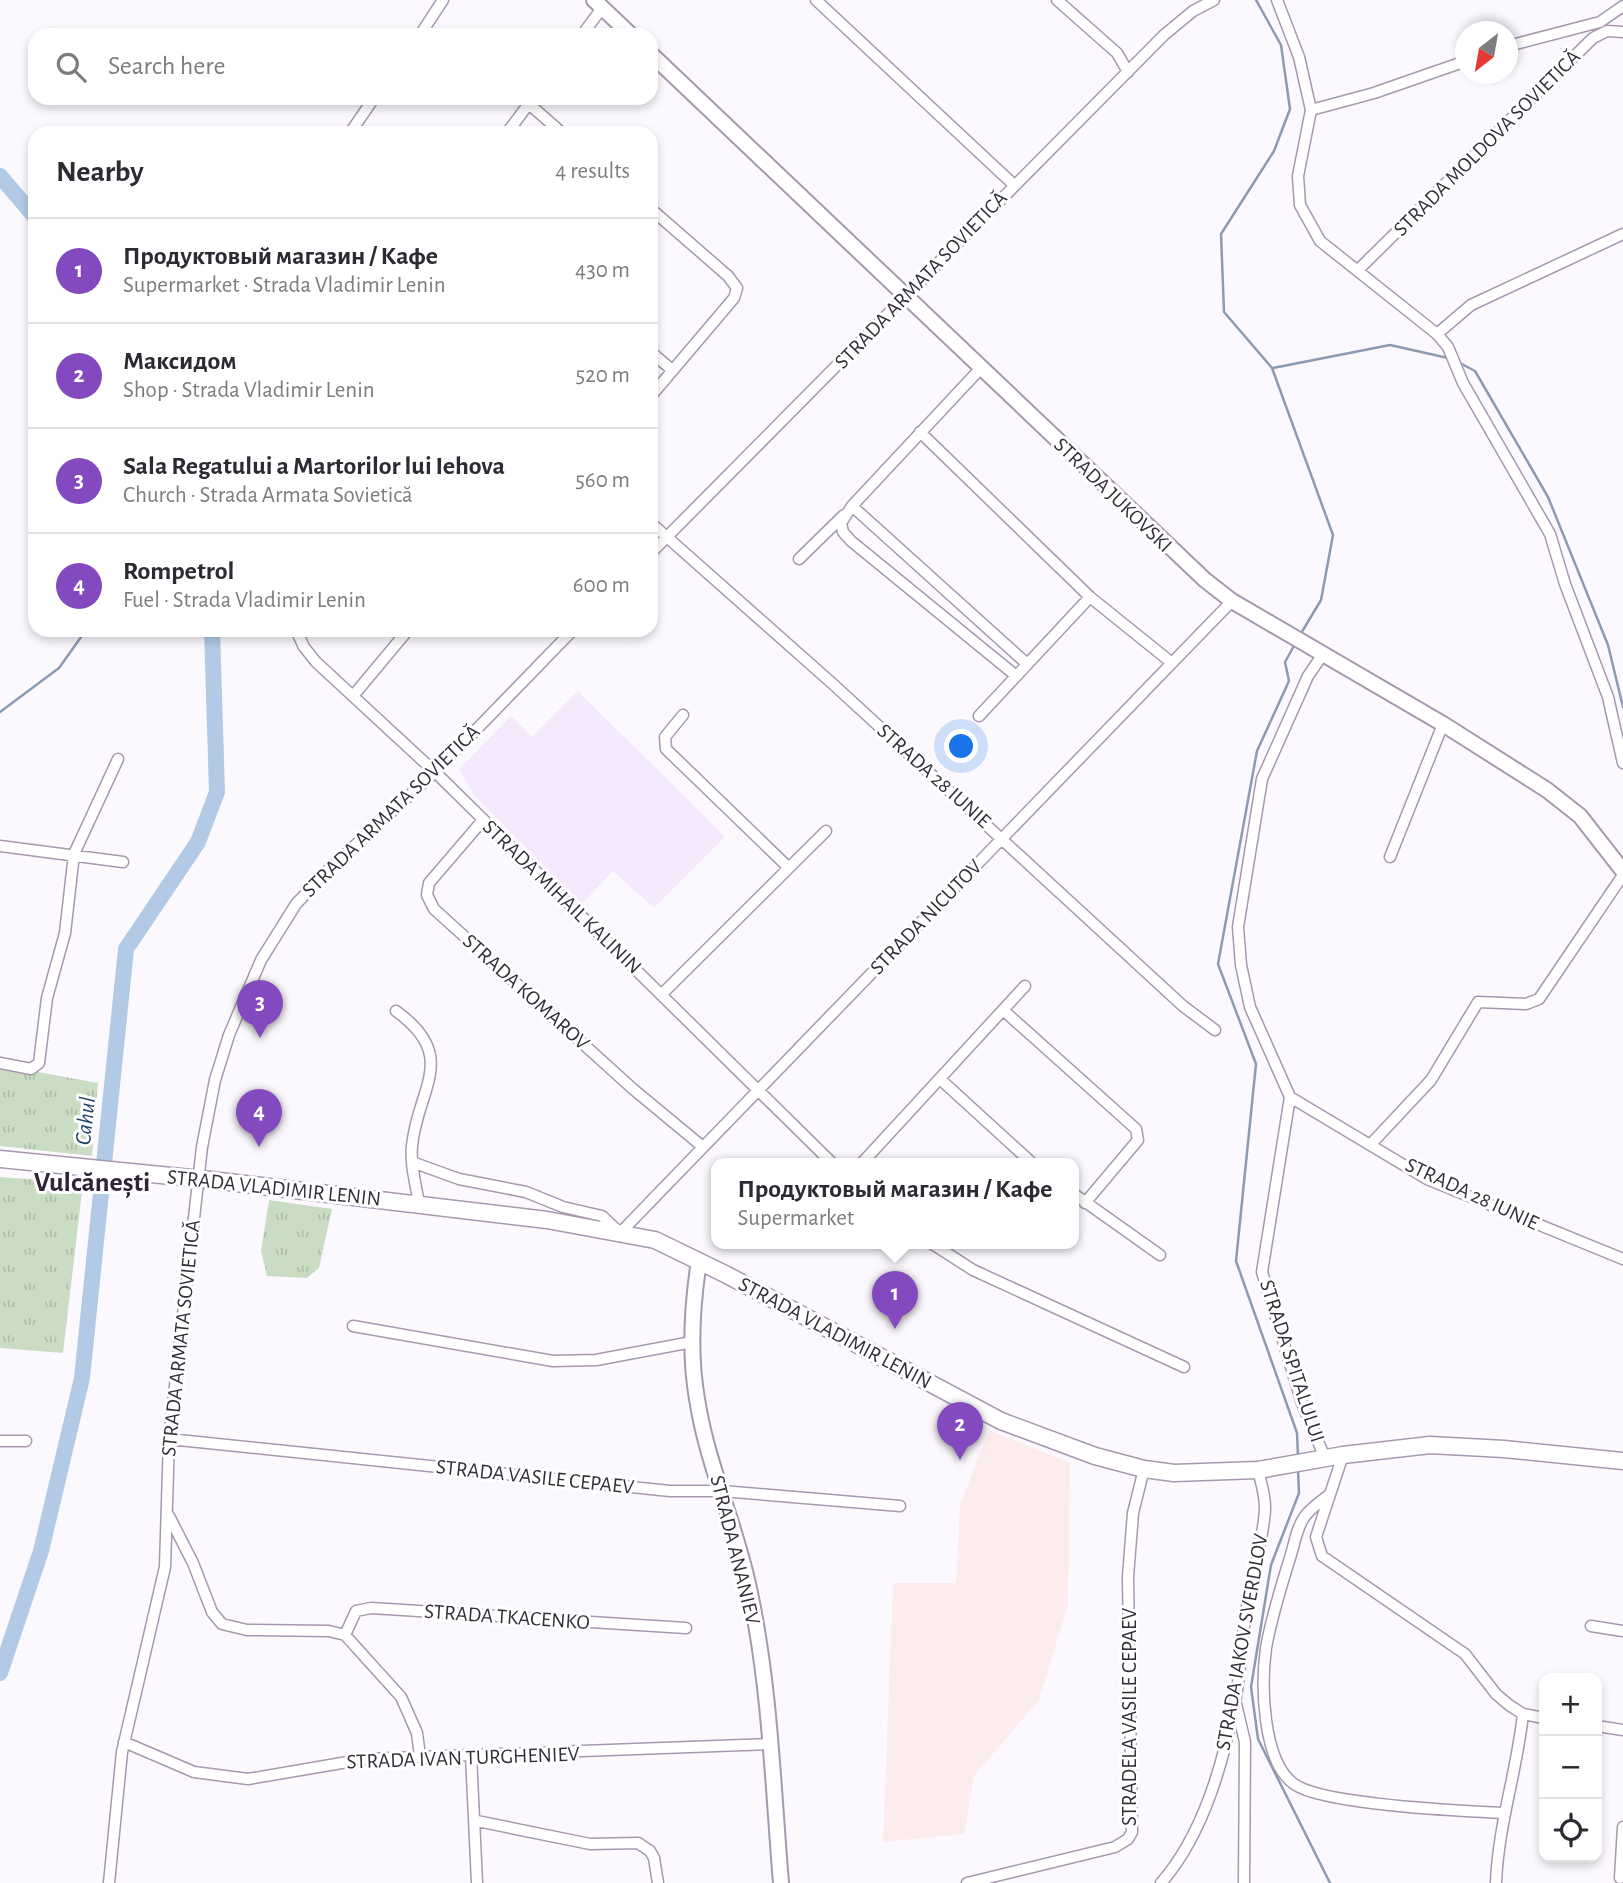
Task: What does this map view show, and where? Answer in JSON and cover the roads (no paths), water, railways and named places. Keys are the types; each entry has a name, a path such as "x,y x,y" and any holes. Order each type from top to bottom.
{"main road":[{"path":"598,4 624,28"},
{"name":"STRADA JUKOVSKI","path":"658,61 1152,533 1232,601 1443,724 1563,802 1593,831 1623,873"},
{"name":"STRADA VLADIMIR LENIN","path":"0,1159 418,1204 655,1240 1001,1421 1095,1455 1144,1469 1174,1473 1262,1469 1343,1455 1441,1445 1623,1461"},
{"name":"STRADA ANANIEV","path":"699,1261 692,1342 699,1413 751,1593 769,1744 781,1883"}],"street":[{"path":"425,28 443,0"},
{"path":"816,0 1014,185"},
{"path":"1057,0 1117,53 1128,72"},
{"name":"STRADA ARMATA SOVIETICĂ","path":"658,546 1128,72 1192,4 1214,0"},
{"path":"1277,0 1299,57 1311,110 1298,176 1300,205 1320,241 1437,334 1448,347 1463,383 1550,534 1565,584 1608,697 1623,763"},
{"path":"1518,43 1600,22 1618,9 1616,0"},
{"path":"586,28 598,4"},
{"name":"STRADA MOLDOVA SOVIETICĂ","path":"1358,270 1593,38 1607,31 1623,32"},
{"path":"1311,110 1374,93 1455,65"},
{"path":"355,126 369,105"},
{"path":"512,126 528,105"},
{"path":"535,105 555,126"},
{"path":"658,215 728,276 737,288 734,299 658,387"},
{"path":"1437,334 1471,305 1623,234"},
{"path":"658,358 672,370"},
{"path":"799,559 844,515 981,368"},
{"path":"920,432 1090,597 1172,663"},
{"path":"852,506 1025,662"},
{"path":"844,515 841,523 844,532 1015,675"},
{"name":"STRADA 28 IUNIE","path":"658,529 1003,839 1184,1006 1215,1030"},
{"path":"978,716 1025,662 1090,597"},
{"name":"STRADA NICUTOV","path":"620,1233 1232,601"},
{"name":"STRADA MIHAIL KALININ","path":"299,637 316,662 435,772 827,1158"},
{"path":"353,696 402,637"},
{"name":"STRADA ARMATA SOVIETICĂ","path":"108,1883 124,1742 165,1567 169,1439 191,1265 198,1179 221,1059 238,1013 275,933 296,904 326,872 435,772 566,637"},
{"path":"1290,1097 1250,1007 1241,965 1238,927 1262,779 1308,676 1323,654"},
{"path":"683,715 665,737 666,749 788,867"},
{"path":"1390,857 1443,724"},
{"path":"0,1063 31,1069 39,1063 47,999 65,933 74,854 118,759"},
{"name":"STRADA KOMAROV","path":"483,820 429,883 427,895 433,909 633,1089 703,1147"},
{"path":"661,995 826,831"},
{"path":"0,846 123,862"},
{"path":"1371,1144 1431,1080 1478,1002 1526,1004 1539,999 1623,873"},
{"path":"867,1158 1025,986"},
{"path":"396,1010 418,1030 432,1071 415,1129 412,1162 418,1204"},
{"path":"1003,1010 1136,1129 1138,1140 1085,1203"},
{"path":"940,1079 1027,1158"},
{"name":"STRADA 28 IUNIE","path":"1290,1097 1427,1179 1623,1259"},
{"name":"STRADA SPITALULUI","path":"1290,1097 1262,1272 1322,1459"},
{"path":"412,1162 459,1179 526,1192 563,1207 601,1216 620,1233"},
{"path":"1079,1198 1160,1255"},
{"path":"940,1249 973,1270 1184,1367"},
{"path":"353,1326 553,1361 596,1360 692,1342"},
{"name":"STRADA VASILE CEPAEV","path":"169,1439 656,1489 722,1491 900,1506"},
{"path":"0,1441 26,1441"},
{"path":"1343,1455 1316,1537 1322,1556 1465,1654 1496,1694 1523,1714 1539,1717"},
{"name":"STRADELA VASILE CEPAEV","path":"967,1883 1122,1845 1132,1832 1128,1577 1133,1513 1144,1469"},
{"name":"STRADA IAKOV SVERDLOV","path":"1161,1883 1178,1859 1204,1809 1219,1766 1235,1700 1245,1618 1264,1518 1262,1469"},
{"path":"1329,1495 1304,1517 1275,1608 1264,1678 1266,1717 1273,1751 1287,1777 1302,1789 1318,1793 1401,1806 1504,1812"},
{"path":"166,1511 193,1563 212,1612 222,1624 247,1630 329,1631 345,1635 401,1696 416,1733 420,1756"},
{"path":"1297,1538 1316,1537"},
{"name":"STRADA TKACENKO","path":"345,1635 356,1611 371,1608 686,1628"},
{"path":"1591,1626 1623,1631"},
{"path":"1235,1700 1246,1752 1244,1883"},
{"path":"1496,1883 1504,1812 1518,1761 1523,1714"},
{"path":"1602,1727 1623,1730"},
{"name":"STRADA IVAN TURGHENIEV","path":"124,1742 194,1772 248,1779 365,1759 769,1744"},
{"path":"471,1755 477,1821 477,1883"},
{"path":"477,1821 590,1844 638,1843 650,1851 654,1858 658,1883"},
{"path":"1620,1878 1623,1827"}],"waterway":[{"path":"1256,0 1281,45 1290,109 1274,151 1221,234 1224,312 1272,368 1333,535 1321,600 1300,635"},
{"name":"Cahul","path":"0,176 28,209"},
{"path":"1273,368 1390,345 1448,358"},
{"path":"1458,362 1475,371 1548,497 1608,645 1623,707"},
{"path":"0,712 59,668 81,637"},
{"name":"Cahul","path":"0,1673 41,1551 82,1378 126,949 198,842 217,792 212,637"},
{"path":"1295,644 1285,662 1289,681 1257,751 1218,964 1256,1064 1236,1261 1297,1433 1298,1456"},
{"path":"1298,1470 1299,1493 1271,1565 1251,1687 1258,1739 1330,1883"}],"place":[{"name":"Sala Regatului a Martorilor lui Iehova","path":"260,1038"},
{"name":"Rompetrol","path":"259,1147"},
{"name":"Продуктовый магазин / Кафе","path":"895,1329"},
{"name":"Максидом","path":"960,1460"}],"district":[{"name":"Vulcănești","path":"92,1183"}]}
